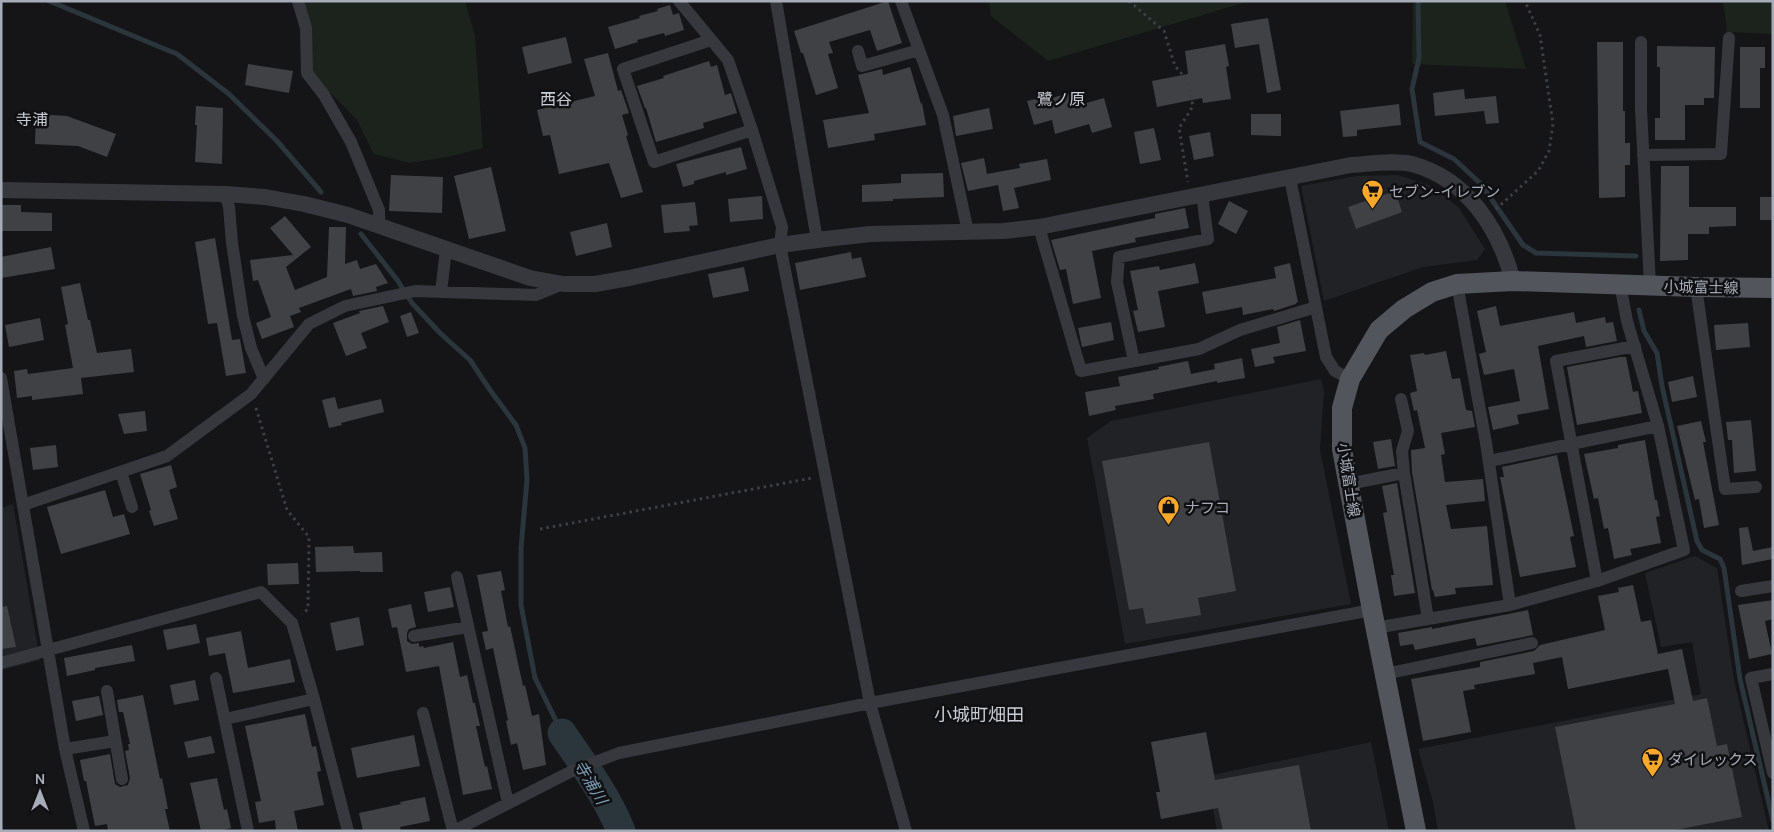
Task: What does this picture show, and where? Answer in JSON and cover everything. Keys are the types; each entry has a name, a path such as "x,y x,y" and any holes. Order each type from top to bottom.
{"main road":[{"name":"小城富士線","path":"1416,831 1342,449 1342,408 1350,379 1379,330 1404,309 1432,292 1457,284 1513,281 1773,288"}],"street":[{"path":"298,1 306,28 307,73 324,95 351,142 379,210 379,226"},
{"path":"679,1 728,60 782,227 780,245 870,703 906,831"},
{"path":"776,1 817,240"},
{"path":"901,1 943,114 968,232"},
{"path":"1643,155 1721,154 1729,38"},
{"path":"711,40 623,69 654,162 752,130"},
{"path":"1641,42 1641,109 1650,286"},
{"path":"858,51 862,66 919,50"},
{"path":"1,190 225,194 304,204 348,215 530,278 563,284 595,284 780,245 870,234 1004,231 1039,227 1350,165 1378,163 1411,164 1445,177 1472,199 1486,218 1508,262 1513,281"},
{"path":"1290,178 1326,357 1335,371 1350,379"},
{"path":"225,194 229,207 232,243 243,316 251,348 264,380"},
{"path":"1134,361 1117,282 1119,257 1208,239 1196,196"},
{"path":"1039,227 1080,371 1200,349 1240,330 1316,307"},
{"path":"441,292 446,250"},
{"path":"23,505 167,456 251,394 309,324 345,306 415,291 536,296 563,284"},
{"path":"1457,284 1489,461 1510,604"},
{"path":"423,713 454,831 574,770 619,753 870,703 1374,619 1428,619 1510,604 1597,581 1684,550 1658,426 1627,321 1620,284"},
{"path":"1696,287 1725,489 1756,487"},
{"path":"1597,581 1556,361 1635,346"},
{"path":"1,378 65,749 84,831"},
{"path":"1401,399 1408,431 1402,450 1404,473 1428,619"},
{"path":"1489,461 1658,426"},
{"path":"121,472 132,507"},
{"path":"1348,484 1404,473"},
{"path":"457,577 508,803"},
{"path":"1741,591 1773,586"},
{"path":"1,663 261,592 292,623 348,831"},
{"path":"414,636 468,627"},
{"path":"1385,674 1532,642"},
{"path":"1773,674 1751,678 1773,773"},
{"path":"216,678 248,831"},
{"path":"107,691 122,779"},
{"path":"224,719 314,699"},
{"path":"65,749 115,740"}],"path":[{"path":"1129,1 1164,30 1175,66 1187,80 1193,106 1179,128 1196,196"},
{"path":"1505,201 1538,170 1549,151 1553,124 1540,35 1525,1"},
{"path":"251,394 287,510 309,538 308,609 292,623"},
{"path":"540,529 826,475"}],"shaded area":[{"path":"291,1 465,1 475,36 483,148 447,157 410,163 374,154 357,120 301,63 301,27"},
{"path":"989,1 1250,1 1048,61 991,16"},
{"path":"1413,1 1505,1 1526,69 1412,64"},
{"path":"1723,1 1773,1 1773,34 1727,32"},
{"path":"1398,175 1432,186 1459,208 1485,249 1477,260 1423,267 1324,301 1301,186 1357,176"},
{"path":"1321,379 1324,391 1320,450 1351,604 1125,644 1087,438 1111,421"},
{"path":"13,504 40,660 1,670 1,508"},
{"path":"1695,556 1717,568 1734,680 1769,831 1438,831 1433,802 1418,749 1701,694 1692,642 1661,647 1645,573"},
{"path":"1371,742 1389,831 1217,831 1207,776"}],"building":[{"path":"888,1 902,43 877,51 870,30 829,42 833,53 828,54 838,88 816,95 794,31"},
{"path":"670,5 673,15 679,13 684,30 665,36 664,33 637,40 638,42 615,49 608,27 640,18 639,16 658,11 657,9"},
{"path":"1268,18 1281,90 1267,93 1259,44 1235,48 1231,24"},
{"path":"566,37 572,63 528,74 522,47"},
{"path":"1597,42 1623,42 1625,143 1630,143 1630,165 1625,165 1625,197 1599,198"},
{"path":"1225,44 1229,66 1226,67 1231,99 1203,103 1202,98 1157,107 1152,81 1188,74 1185,51"},
{"path":"1657,46 1715,47 1714,98 1704,98 1704,105 1685,105 1685,140 1655,140 1655,118 1660,118 1660,67 1657,67"},
{"path":"1740,47 1765,47 1765,68 1760,68 1760,108 1740,108"},
{"path":"608,53 618,91 621,90 629,113 622,115 628,135 626,136 643,192 621,198 609,163 559,174 550,135 543,136 537,110 595,96 584,59"},
{"path":"709,61 711,67 717,65 725,95 731,93 737,113 703,123 704,128 656,142 637,86"},
{"path":"248,64 293,71 289,93 245,85"},
{"path":"910,67 922,103 926,125 874,134 875,140 828,148 823,120 869,113 858,75 882,69 883,75"},
{"path":"1464,89 1465,99 1496,96 1499,123 1486,124 1484,111 1435,116 1433,93"},
{"path":"1073,92 1076,106 1104,98 1112,127 1092,133 1089,124 1055,134 1052,120 1034,125 1027,101 1040,98 1041,101"},
{"path":"1399,104 1401,125 1357,130 1357,136 1343,137 1340,111"},
{"path":"196,106 223,108 222,164 195,162"},
{"path":"989,108 993,129 956,136 953,116"},
{"path":"36,114 67,116 116,134 107,157 78,146 35,144"},
{"path":"1251,114 1281,114 1281,136 1251,135"},
{"path":"1154,128 1161,160 1140,164 1134,132"},
{"path":"1210,132 1214,156 1194,160 1189,136"},
{"path":"741,147 747,169 726,175 726,172 694,181 694,184 683,187 676,164"},
{"path":"984,158 987,174 1020,168 1019,164 1047,159 1051,180 1014,188 1019,208 1003,211 998,185 968,191 961,163"},
{"path":"1661,166 1689,166 1689,207 1736,207 1736,226 1709,227 1709,234 1688,234 1688,260 1660,261"},
{"path":"491,167 506,231 469,239 454,176"},
{"path":"943,173 944,197 862,202 862,185 901,183 901,174"},
{"path":"391,175 443,177 442,213 389,211"},
{"path":"1395,191 1402,212 1356,229 1348,207"},
{"path":"762,196 763,219 730,222 728,199"},
{"path":"1760,197 1773,197 1773,220 1760,220"},
{"path":"1229,201 1248,211 1236,234 1218,224"},
{"path":"695,202 698,225 689,226 690,231 664,233 661,205"},
{"path":"1,205 21,205 21,212 52,213 52,231 1,231"},
{"path":"1185,208 1189,228 1135,238 1136,242 1092,251 1101,298 1073,304 1066,269 1060,270 1051,240 1155,218 1155,214"},
{"path":"285,216 311,247 286,267 295,290 327,277 329,227 346,227 345,264 357,260 360,269 376,264 388,283 376,287 377,291 353,296 351,289 299,308 301,312 290,316 294,327 262,339 256,323 271,317 258,280 253,281 250,260 293,255 270,228"},
{"path":"607,223 612,247 576,256 570,232"},
{"path":"215,238 232,340 240,339 246,373 226,376 217,323 208,324 195,242"},
{"path":"51,247 55,269 1,278 1,257"},
{"path":"851,252 852,259 861,257 866,277 800,290 795,263"},
{"path":"1195,263 1199,283 1158,291 1165,327 1138,332 1133,311 1138,310 1130,271 1159,266 1160,270"},
{"path":"1290,263 1298,302 1296,304 1274,311 1273,309 1243,315 1242,307 1206,314 1202,292 1276,278 1274,267"},
{"path":"744,267 749,291 713,298 708,274"},
{"path":"80,283 97,353 131,349 134,372 81,378 83,394 32,400 32,396 17,398 14,371 27,369 28,374 73,368 65,325 68,324 61,287"},
{"path":"383,306 389,322 361,333 367,348 346,356 333,323 360,313 359,311"},
{"path":"1496,306 1500,326 1574,312 1576,323 1605,317 1606,323 1613,322 1617,341 1586,347 1584,336 1538,346 1549,409 1517,415 1519,424 1493,430 1488,407 1520,401 1514,369 1484,375 1479,354 1486,352 1477,311"},
{"path":"411,312 419,333 407,337 400,316"},
{"path":"40,318 44,340 9,347 5,325"},
{"path":"1300,320 1306,351 1273,357 1275,363 1255,367 1251,349 1280,343 1277,327"},
{"path":"1111,322 1114,340 1082,347 1078,328"},
{"path":"1748,323 1750,347 1716,350 1714,325"},
{"path":"1446,351 1452,379 1460,378 1466,410 1472,411 1475,427 1441,433 1445,454 1441,455 1445,482 1483,479 1485,501 1446,505 1451,529 1487,526 1493,585 1455,588 1456,594 1435,597 1432,590 1412,472 1411,450 1425,448 1417,410 1414,411 1410,393 1417,391 1410,355 1424,353 1425,355"},
{"path":"1626,357 1633,392 1638,391 1642,413 1577,425 1567,367"},
{"path":"1242,358 1245,378 1217,383 1217,381 1153,394 1154,399 1115,406 1116,410 1089,416 1085,392 1120,386 1118,377 1188,361 1191,374 1215,369 1214,364"},
{"path":"1693,376 1697,397 1672,402 1668,382"},
{"path":"335,397 338,409 381,399 384,412 329,428 322,400"},
{"path":"145,411 147,431 124,434 118,414"},
{"path":"1751,420 1756,471 1734,473 1732,440 1728,440 1726,422"},
{"path":"1701,421 1706,442 1703,442 1719,525 1704,528 1699,499 1695,500 1677,426"},
{"path":"1391,439 1395,466 1378,469 1373,442"},
{"path":"1645,440 1655,500 1657,500 1660,516 1656,517 1661,543 1630,549 1632,555 1614,559 1608,528 1604,529 1598,498 1594,499 1584,454 1618,448 1618,445"},
{"name":"ナフコ","path":"1209,442 1236,591 1198,598 1201,615 1146,624 1143,608 1129,610 1102,461"},
{"path":"56,445 58,467 33,470 30,448"},
{"path":"1557,455 1574,536 1570,537 1576,567 1520,577 1500,477 1504,477 1502,467"},
{"path":"171,465 177,487 169,490 178,519 154,526 140,474"},
{"path":"1397,483 1415,593 1394,596 1391,575 1394,575 1383,513 1387,512 1382,486"},
{"path":"105,490 113,517 124,514 130,534 61,554 47,507"},
{"path":"1748,527 1753,551 1773,547 1773,559 1742,565 1739,528"},
{"path":"353,546 354,553 382,552 383,572 316,572 315,547"},
{"path":"298,563 299,584 268,585 267,564"},
{"path":"501,571 505,590 501,591 508,627 510,626 523,686 525,685 532,716 539,714 546,765 523,770 517,743 511,745 506,721 508,720 493,648 486,650 482,632 488,631 477,575"},
{"path":"1633,585 1641,622 1651,620 1658,654 1682,649 1693,701 1707,698 1717,746 1727,744 1742,817 1670,831 1576,831 1555,727 1675,704 1668,669 1568,689 1562,657 1533,663 1535,674 1474,685 1475,689 1463,691 1471,732 1423,741 1411,679 1480,667 1480,662 1534,651 1540,645 1605,630 1598,596 1619,592 1618,588"},
{"path":"450,587 454,607 428,612 424,592"},
{"path":"1773,600 1773,619 1765,621 1772,654 1749,659 1738,605"},
{"path":"411,604 416,627 409,629 407,641 412,644 419,643 419,647 423,646 424,648 453,642 460,677 467,675 473,703 475,703 480,726 476,726 492,789 463,795 439,666 406,672 397,627 392,628 388,609"},
{"path":"7,606 16,647 1,649 1,607"},
{"path":"1528,610 1533,635 1477,646 1475,638 1415,650 1413,644 1400,646 1398,633 1432,627 1432,629"},
{"path":"359,617 364,645 336,651 330,623"},
{"path":"196,624 200,643 167,650 163,630"},
{"path":"241,631 248,668 290,659 295,682 233,693 225,653 209,656 206,638"},
{"path":"132,645 135,661 95,668 95,670 67,676 64,658"},
{"path":"195,680 199,700 174,705 170,685"},
{"path":"143,695 160,779 162,778 168,809 165,809 170,831 108,831 107,824 95,826 80,760 110,754 115,784 120,787 128,785 130,778 125,751 129,750 128,744 130,744 123,712 119,712 117,700"},
{"path":"99,696 103,715 76,721 72,701"},
{"path":"305,714 312,747 316,746 321,771 317,772 324,805 294,811 298,831 276,831 275,820 259,823 255,802 261,801 245,726"},
{"path":"1206,732 1215,780 1299,765 1311,831 1223,831 1218,808 1161,819 1156,792 1160,792 1151,742"},
{"path":"414,735 420,766 357,778 351,748"},
{"path":"211,736 215,753 188,758 184,742"},
{"path":"217,778 224,810 227,809 231,828 219,831 201,831 190,783"},
{"path":"425,797 430,821 400,827 401,831 363,831 359,813"}],"waterway":[{"path":"49,1 177,54 229,94 277,141 321,192"},
{"path":"1418,1 1419,58 1412,89 1420,142 1454,159 1481,184 1523,245 1536,253 1636,256"},
{"path":"361,234 398,281 412,303 440,333 470,360 516,425 525,448 527,480 521,548 521,605 535,678 562,733"},
{"path":"1639,310 1644,331 1657,353 1662,386 1697,541 1702,550 1720,559 1724,568 1740,679 1773,821"},
{"name":"寺浦川","path":"562,733 602,793 621,831"}],"place":[{"name":"セブン-イレブン","path":"1373,210"},
{"name":"ナフコ","path":"1169,526"},
{"name":"ダイレックス","path":"1652,778"}],"district":[{"name":"西谷","path":"556,99"},
{"name":"鷺ノ原","path":"1061,99"},
{"name":"寺浦","path":"32,119"},
{"name":"小城町畑田","path":"979,714"}]}
